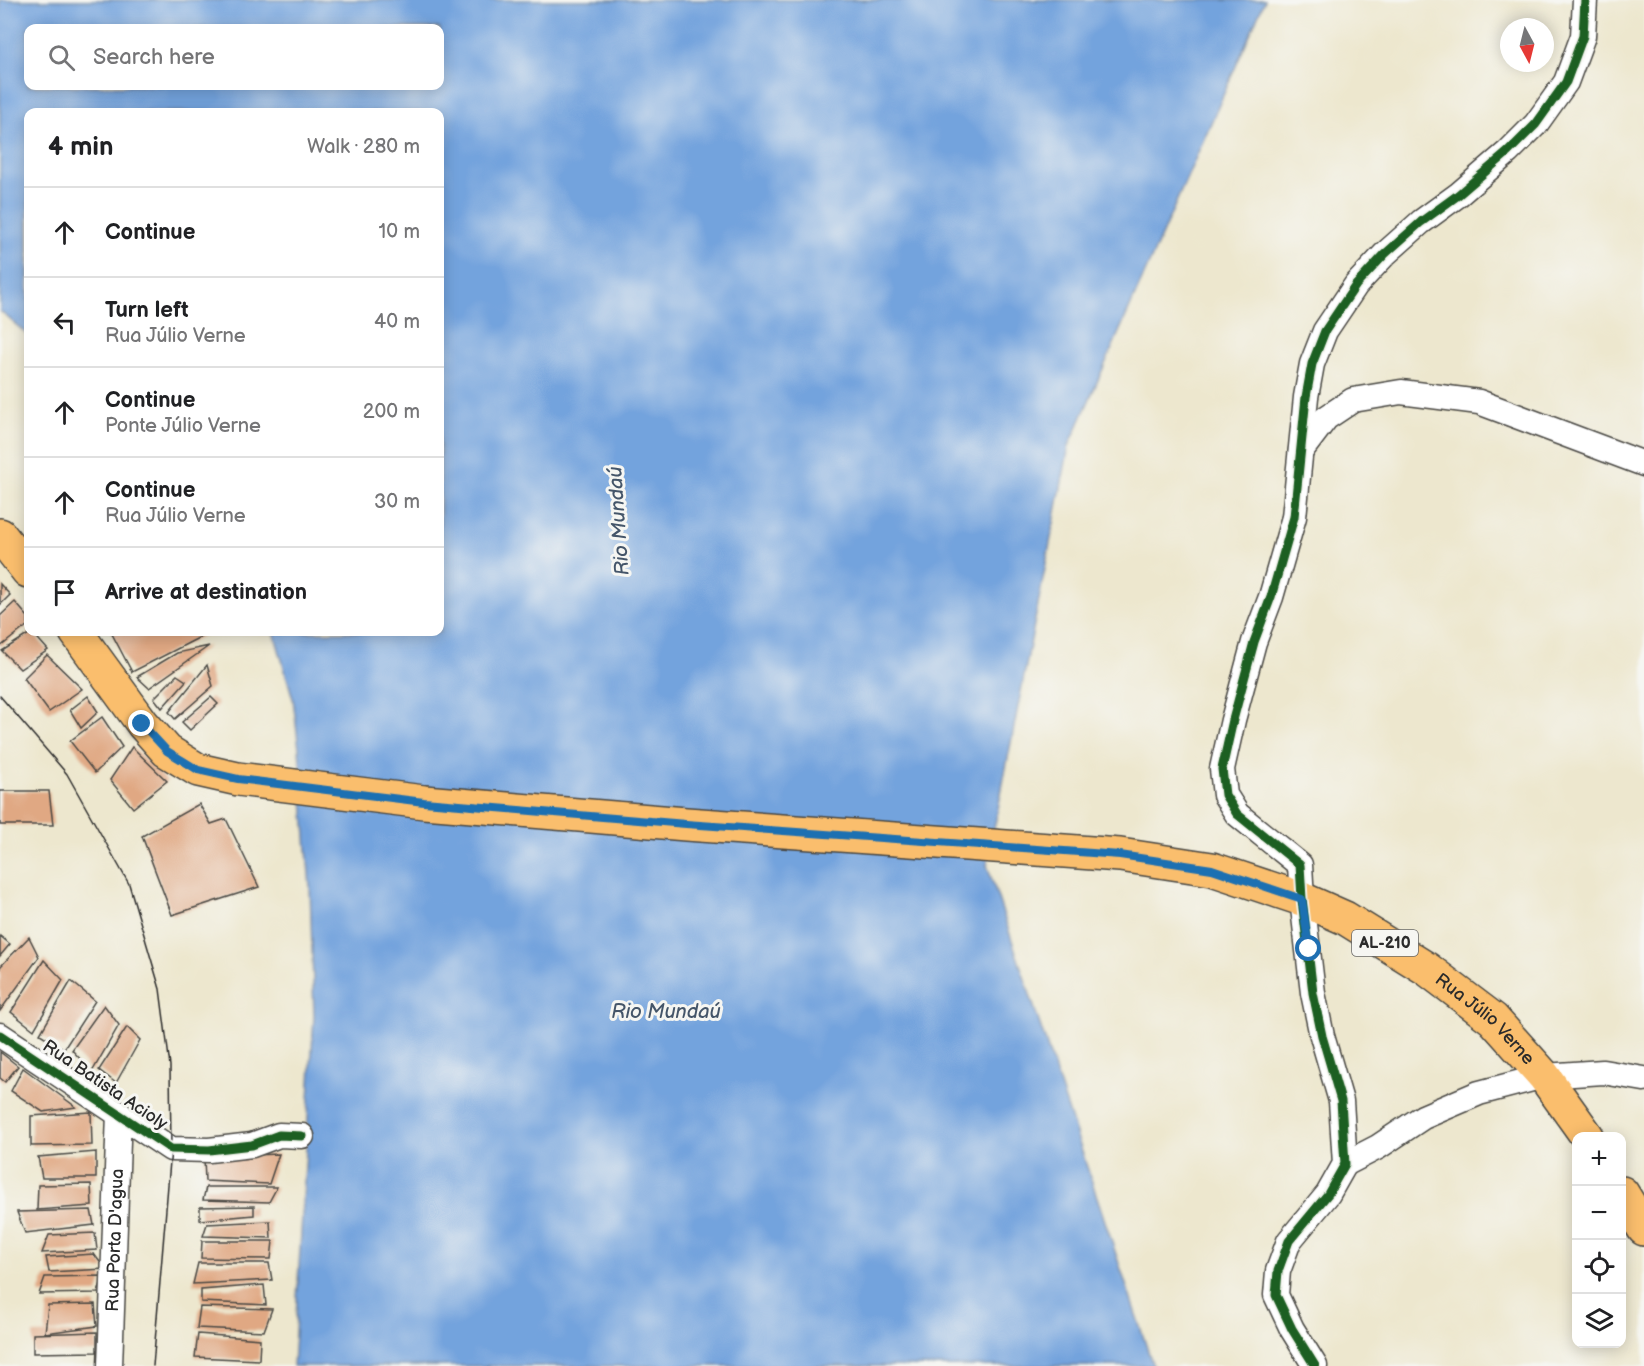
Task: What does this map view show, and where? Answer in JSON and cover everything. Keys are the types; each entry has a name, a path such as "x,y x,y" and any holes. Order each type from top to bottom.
{"main road":[{"path":"0,535 24,566"},
{"name":"Rua Júlio Verne","path":"79,636 142,724 167,751 198,770 238,779 424,802 1120,855 1212,869 1302,899 1345,918 1426,969 1493,1019 1544,1076 1583,1132"},
{"path":"1626,1199 1644,1229"}],"street":[{"path":"1315,1366 1292,1329 1276,1295 1278,1271 1288,1241 1328,1194 1345,1164 1341,1101 1322,1036 1313,993 1300,865 1237,814 1226,795 1222,769 1254,642 1271,597 1294,517 1306,397 1312,364 1325,331 1356,285 1385,254 1508,152 1536,124 1566,82 1583,36 1585,0"},
{"path":"1301,451 1326,418 1353,400 1401,392 1479,402 1644,464"},
{"name":"Rua Batista Acioly","path":"0,1035 171,1149 208,1150 252,1145 279,1135 302,1136"},
{"path":"1345,1164 1378,1147 1423,1118 1479,1093 1544,1076 1603,1072 1644,1079"},
{"name":"Rua Porta D'agua","path":"110,1366 119,1113"}],"water":[{"name":"Rio Mundaú","path":"0,0 1265,0 1069,446 987,865 1153,1366 293,1366 314,1016 310,887 299,749 293,699 275,636 444,636 444,108 24,108 24,332 0,311"}],"building":[{"path":"0,584 10,595 0,605"},
{"path":"15,602 24,612 24,628 0,647 0,616"},
{"path":"26,636 36,636 48,650 20,669 2,651"},
{"path":"113,636 202,636 132,672"},
{"path":"209,646 149,688 137,677 177,653"},
{"path":"47,655 82,689 49,712 24,678"},
{"path":"207,665 213,686 175,719 169,712"},
{"path":"177,675 186,681 162,708 154,698"},
{"path":"88,696 98,712 81,728 70,710"},
{"path":"211,697 218,704 190,730 182,722"},
{"path":"102,717 122,747 95,773 70,741"},
{"path":"132,747 167,781 133,808 110,780"},
{"path":"0,791 49,791 53,825 0,825"},
{"path":"199,804 211,824 226,819 259,887 172,915 142,836"},
{"path":"0,936 10,944 0,956"},
{"path":"29,937 39,957 0,1011 0,967"},
{"path":"44,960 63,980 34,1030 11,1012"},
{"path":"71,981 95,1001 64,1049 40,1034"},
{"path":"104,1005 119,1025 92,1072 72,1050"},
{"path":"127,1027 140,1040 116,1083 99,1070"},
{"path":"0,1052 18,1066 5,1082 0,1078"},
{"path":"23,1068 76,1107 43,1112 11,1091"},
{"path":"91,1112 92,1145 31,1146 31,1116"},
{"path":"96,1152 96,1178 42,1178 38,1157"},
{"path":"279,1154 269,1184 205,1181 204,1157"},
{"path":"91,1184 92,1206 37,1210 38,1185"},
{"path":"206,1187 277,1187 269,1202 203,1200"},
{"path":"254,1206 254,1215 200,1220 200,1207"},
{"path":"91,1210 94,1225 25,1233 17,1212"},
{"path":"270,1221 271,1238 203,1236 207,1224"},
{"path":"95,1233 97,1250 42,1253 49,1235"},
{"path":"202,1241 273,1241 271,1259 201,1258"},
{"path":"94,1254 105,1269 49,1272 46,1257"},
{"path":"198,1263 269,1263 272,1280 193,1284"},
{"path":"103,1276 98,1293 39,1294 45,1277"},
{"path":"264,1285 266,1305 201,1302 201,1290"},
{"path":"95,1304 97,1326 45,1333 48,1305"},
{"path":"200,1307 272,1309 264,1331 197,1328"},
{"path":"97,1332 97,1352 33,1353 33,1334"},
{"path":"198,1334 260,1339 259,1360 195,1357"}],"tram line":[{"path":"0,696 67,774 129,884 160,989 170,1066 171,1149 153,1366"}],"cycle path":[{"path":"1315,1366 1292,1329 1276,1295 1278,1271 1289,1241 1328,1194 1345,1164 1341,1101 1322,1036 1313,993 1300,865 1237,814 1225,795 1222,769 1254,642 1271,597 1294,517 1306,397 1312,364 1325,331 1356,285 1385,254 1508,152 1536,124 1566,82 1583,36 1585,0"},
{"path":"0,1035 171,1149 209,1150 252,1145 279,1135 302,1136"}],"route":[{"path":"142,724 167,751 198,770 238,779 424,802 686,824 1120,855 1212,869 1302,899 1309,949"}]}
